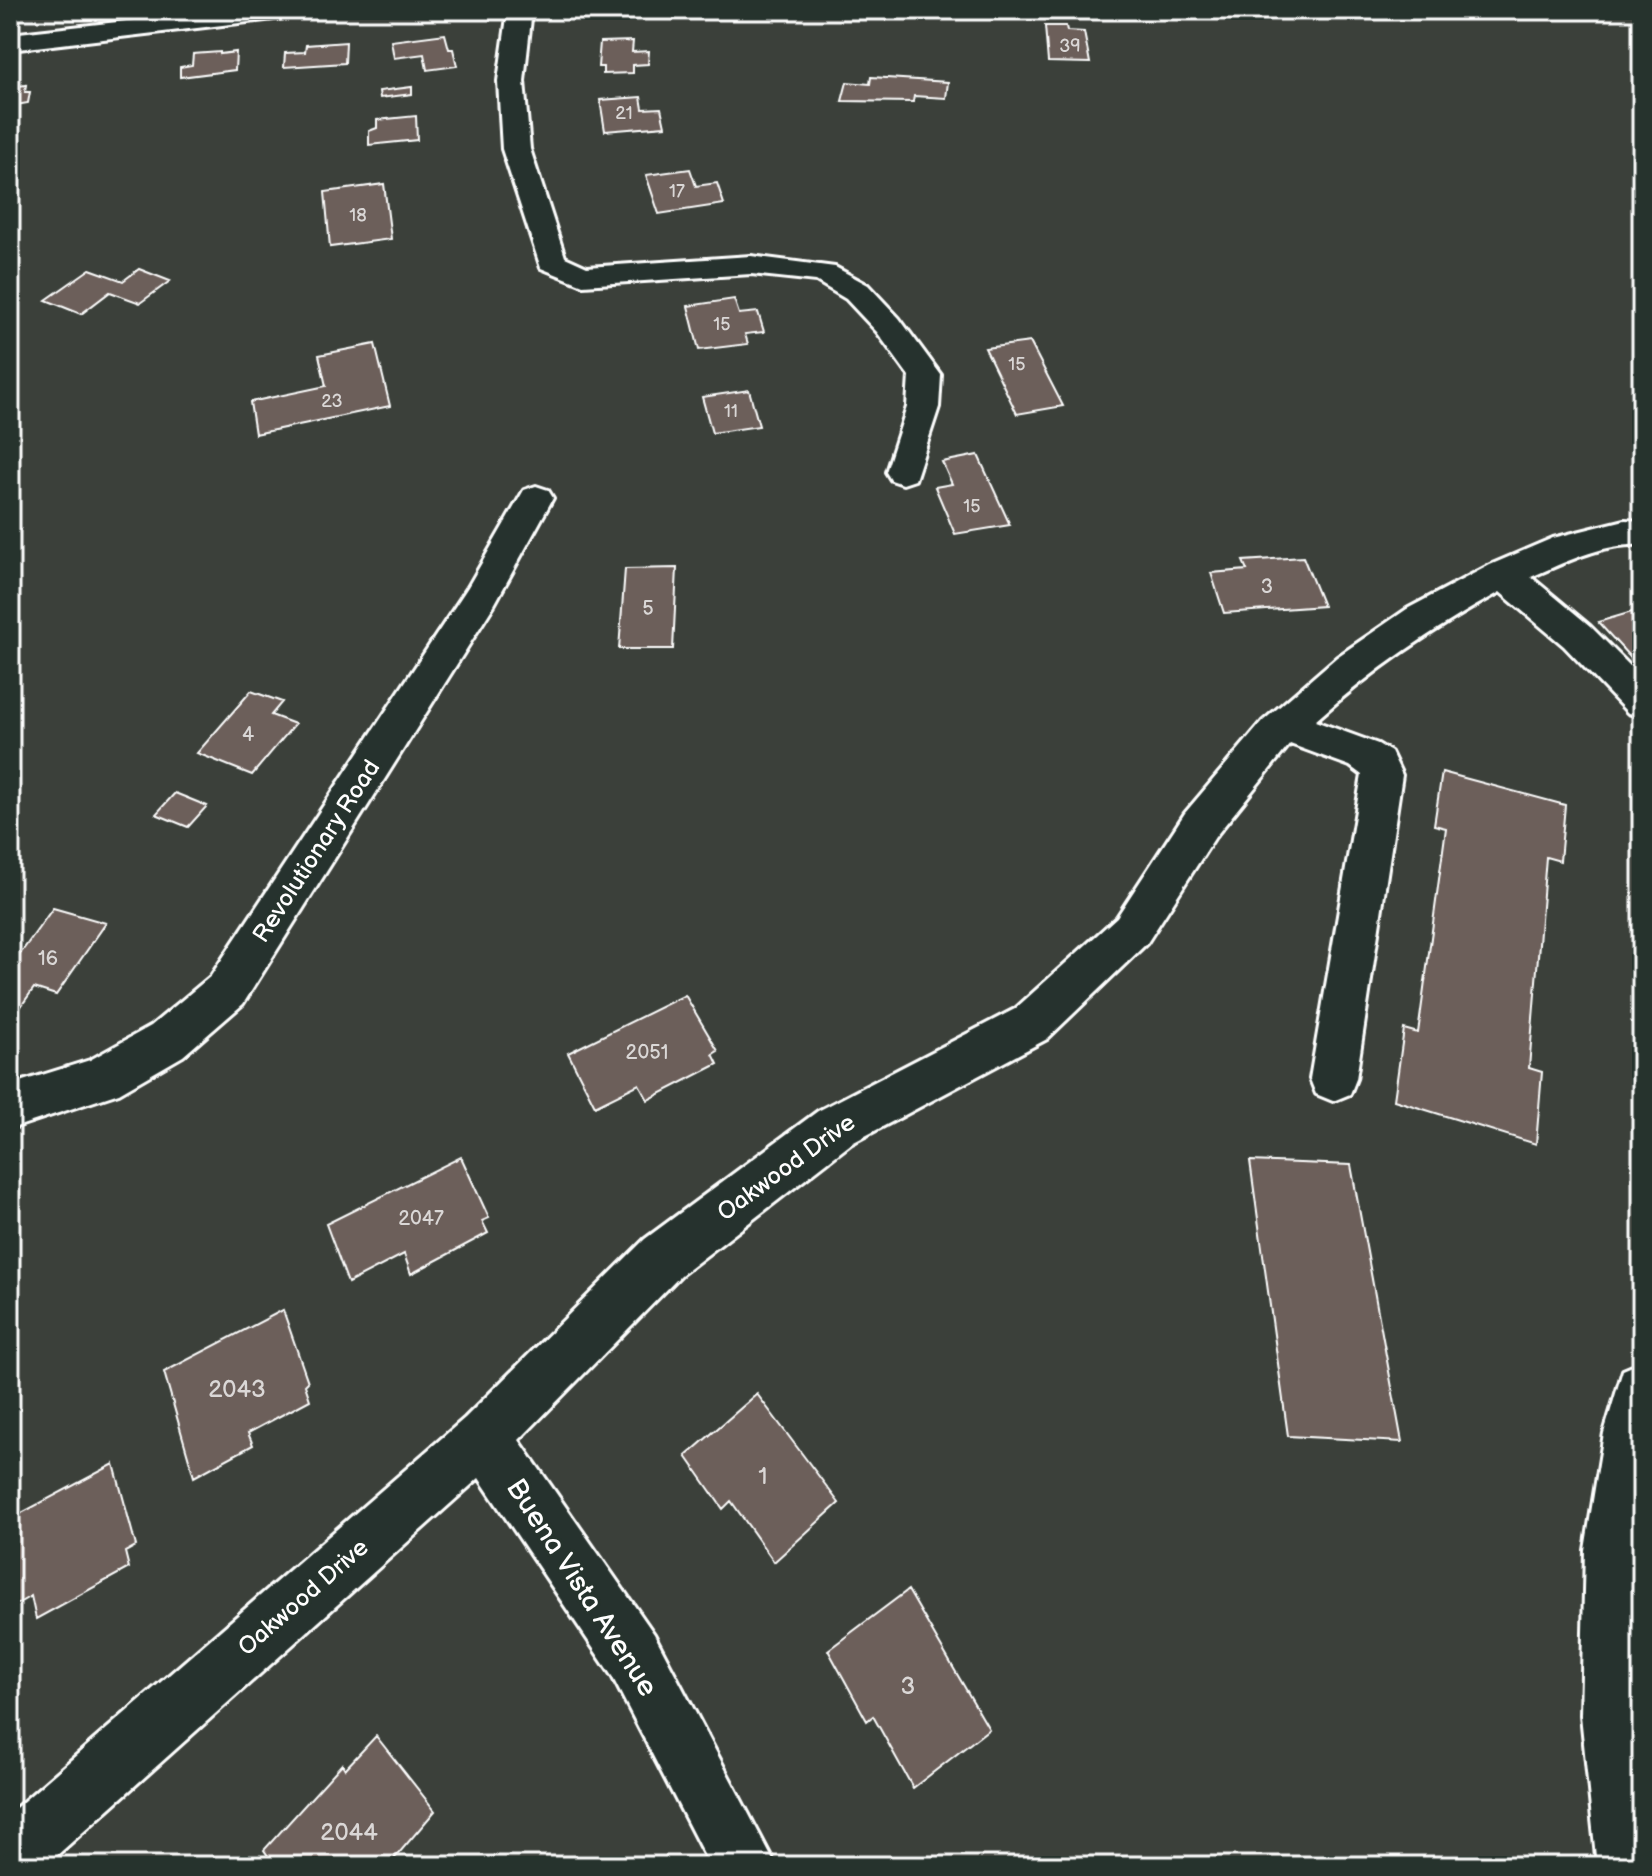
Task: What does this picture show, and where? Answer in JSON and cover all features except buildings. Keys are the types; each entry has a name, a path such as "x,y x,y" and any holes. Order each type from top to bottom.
{"street":[{"path":"10,42 291,10"},
{"path":"520,10 511,81 516,149 552,262 583,276 751,265 824,273 857,292 888,325 925,375 923,407 903,472"},
{"name":"Revolutionary Road","path":"10,1107 102,1078 167,1041 227,990 481,596 536,498"},
{"name":"Oakwood Drive","path":"10,1855 484,1437 663,1257 835,1127 1031,1024 1132,930 1200,825 1284,726 1374,651 1420,619 1503,574 1566,547 1625,532 1642,533"},
{"path":"1503,574 1577,636 1642,702"},
{"path":"1284,726 1364,755 1377,763 1382,775 1333,1079"},
{"path":"1629,1866 1611,1715 1613,1550 1631,1433 1642,1389"},
{"name":"Buena Vista Avenue","path":"484,1437 633,1655 744,1866"}]}
